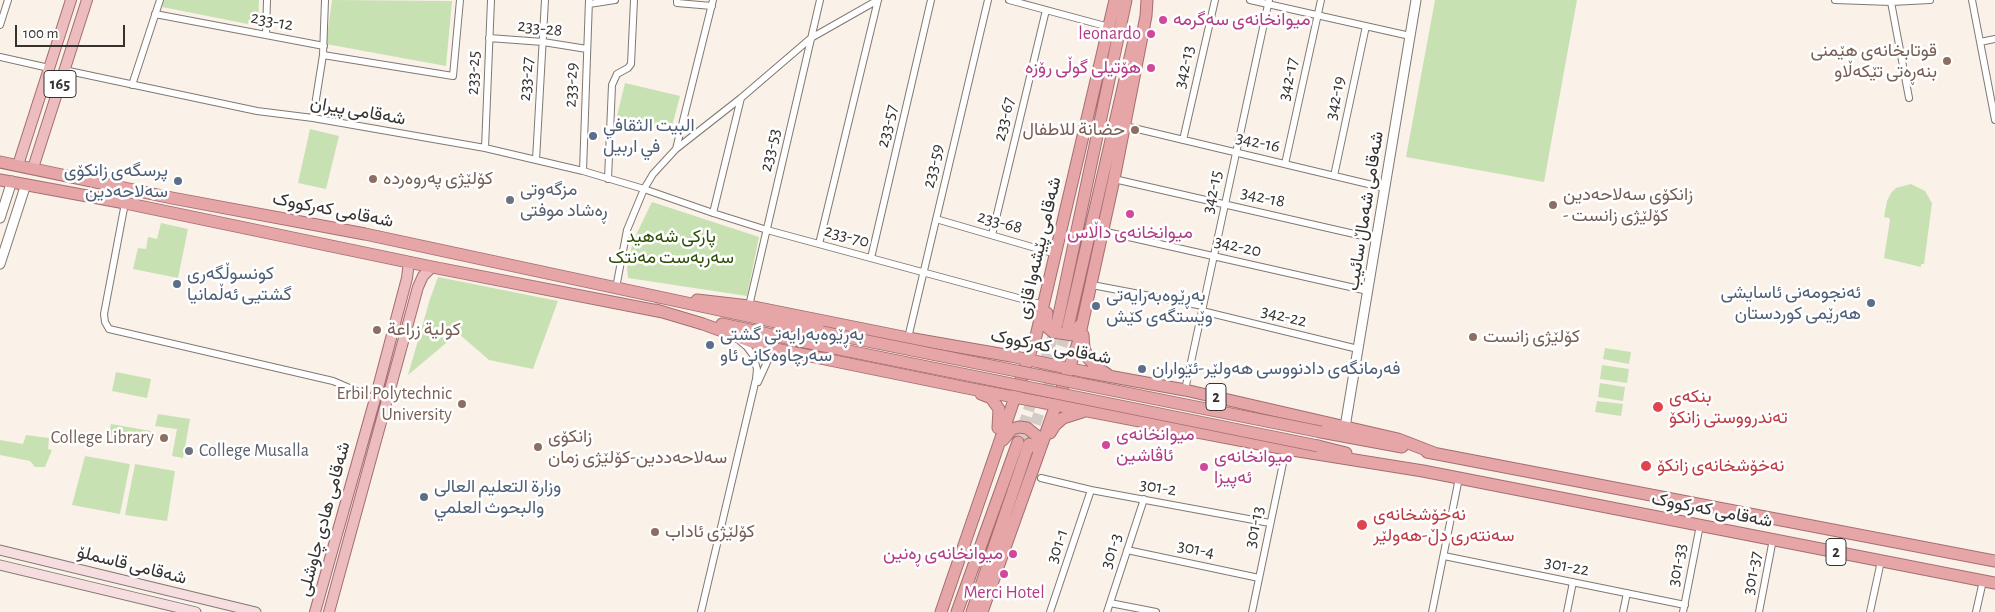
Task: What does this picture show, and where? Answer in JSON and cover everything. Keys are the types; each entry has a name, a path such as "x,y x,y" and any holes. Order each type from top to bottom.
{"highway":[{"name":"شەقامی پێشەوا قازی","path":"1036,336 1115,0"},
{"name":"شەقامی پێشەوا قازی","path":"1126,0 1063,325 1143,0"},
{"path":"1040,453 1049,427 1054,403 1078,342 1092,285 1125,126 1146,16 1147,0"},
{"name":"شەقامی کەرکووک","path":"0,162 154,195 365,234 822,332 1322,432 1645,492 1995,561"},
{"name":"شەقامی کەرکووک","path":"6,181 125,202 432,267 656,310 1318,446 1423,471 1995,583"},
{"path":"1055,258 1046,323 1048,329 1066,335 1074,334 1078,331 1087,304"},
{"name":"شەقامی کەرکووک","path":"658,298 700,300 749,306 908,338 1011,356 1065,371 1086,372 1185,390 1398,439 1434,453"},
{"name":"شەقامی کەرکووک","path":"656,310 724,331 766,347 967,388 1020,394"},
{"path":"1084,318 1083,345 1085,353 1095,366 1113,377"},
{"path":"1011,356 1024,353 1030,348 1036,336"},
{"path":"941,612 992,459 1008,416 1020,394 1036,336"},
{"path":"944,382 967,385 979,378 982,372 982,362 977,353 968,348"},
{"path":"1030,362 1054,403"},
{"name":"2","path":"1042,383 1065,371"},
{"path":"1125,419 1107,412 1101,402 1101,394 1104,387 1110,382 1122,379 1130,380"},
{"path":"1020,394 1042,383"},
{"path":"967,388 991,398 999,409 1000,416 992,459"},
{"path":"1020,394 1054,403"},
{"name":"شەقامی کەرکووک","path":"1054,403 1067,405 1086,412 1286,449 1423,471"},
{"name":"2","path":"982,612 1036,477 1040,453 1053,428 1058,422 1068,416 1086,412"},
{"path":"992,459 1009,431 1019,427 1030,429 1037,436 1039,443 1036,477"},
{"path":"957,612 1024,443 972,612"},
{"path":"1642,514 1648,512 1654,505 1653,498 1645,492"},
{"path":"1677,520 1670,514 1670,507 1674,502 1682,500"}],"main road":[{"name":"165","path":"18,165 71,0"},
{"name":"165","path":"33,168 87,0"},
{"path":"22,153 37,157"},
{"name":"شەقامی هادی چاوشلی","path":"315,612 375,399 407,278 409,262"},
{"name":"شەقامی هادی چاوشلی","path":"329,612 420,282 432,267"},
{"path":"407,278 414,278 420,282"},
{"path":"367,425 374,428 380,426"},
{"path":"362,442 369,441 375,445"},
{"name":"شەقامی قاسملۆ","path":"0,550 256,612"},
{"name":"شەقامی قاسملۆ","path":"0,565 196,612"}],"street":[{"path":"0,25 8,0"},
{"path":"132,85 160,0"},
{"path":"266,35 268,0"},
{"path":"313,118 324,46 325,0"},
{"path":"323,55 453,76 460,0"},
{"name":"233-25","path":"485,148 491,0"},
{"name":"233-27","path":"536,160 545,0"},
{"path":"589,2 615,0"},
{"path":"608,179 612,85 617,74 628,68 631,64 634,0"},
{"path":"676,149 712,3 677,3 677,0"},
{"name":"233-53","path":"749,306 820,0"},
{"path":"616,288 626,230 644,189 653,174 676,149 741,98 811,38 878,0"},
{"path":"820,244 878,0"},
{"name":"233-57","path":"871,258 931,0"},
{"name":"233-59","path":"908,338 988,0"},
{"path":"1009,0 1109,27"},
{"name":"342-13","path":"1183,140 1214,0"},
{"path":"1250,0 1269,2 1410,36"},
{"name":"342-17","path":"1285,164 1321,0"},
{"name":"شەقامی شەماڵ سائیب","path":"1345,427 1416,0"},
{"path":"1835,0 1891,2 1926,0"},
{"path":"1972,0 1993,96 1995,120"},
{"name":"233-29","path":"583,172 589,2"},
{"name":"342-15","path":"1185,390 1269,2"},
{"path":"1891,2 1908,98"},
{"name":"233-67","path":"992,235 1046,10"},
{"name":"233-12","path":"155,14 324,46"},
{"name":"342-19","path":"1334,176 1366,26"},
{"name":"233-28","path":"489,38 543,42 587,49"},
{"path":"1980,42 1995,39"},
{"path":"0,57 49,68"},
{"name":"شەقامی پیران","path":"64,70 257,111 313,118 485,148 644,189"},
{"path":"713,213 741,98"},
{"name":"342-16","path":"1125,126 1385,188"},
{"name":"342-18","path":"1114,179 1376,239"},
{"path":"0,218 6,181"},
{"path":"0,264 26,184"},
{"name":"233-70","path":"644,189 767,230 1044,305"},
{"path":"125,202 104,314 105,322 109,329 333,381 375,399"},
{"name":"233-68","path":"936,219 992,235 1055,258"},
{"name":"342-20","path":"1102,231 1368,291"},
{"name":"342-22","path":"1092,285 1203,309 1358,349"},
{"path":"701,612 753,394 757,369 753,355 743,343 724,331"},
{"path":"753,394 763,369 770,359 780,354 797,353"},
{"name":"301-13","path":"1252,612 1286,449"},
{"name":"301-2","path":"1036,477 1091,490 1270,523"},
{"path":"1432,612 1459,478"},
{"name":"301-1","path":"1050,612 1091,490"},
{"name":"301-3","path":"1107,612 1144,499"},
{"name":"301-33","path":"1683,612 1700,525"},
{"name":"301-37","path":"1759,612 1773,539"},
{"name":"301-4","path":"1127,550 1259,578"},
{"name":"301-22","path":"1444,556 1685,605"},
{"path":"1870,612 1881,561"},
{"path":"1976,612 1983,581"},
{"path":"1567,612 1573,582"},
{"path":"1624,612 1628,593"},
{"path":"1110,602 1156,612"}],"green space":[{"path":"164,0 259,0 258,26 162,7"},
{"path":"332,0 452,1 446,66 326,44"},
{"path":"1435,0 1577,0 1544,182 1406,157"},
{"path":"625,83 680,96 671,130 617,116"},
{"path":"310,129 339,136 326,189 298,183"},
{"path":"1911,184 1925,191 1932,203 1924,264 1921,264 1921,267 1884,258 1890,220 1884,217 1887,201 1896,188"},
{"name":"پارکی شەهید سەربەست مەنتک","path":"652,202 759,237 747,296 628,278 627,268 633,241"},
{"path":"161,223 188,229 178,278 133,269 138,248 146,249 148,237 157,239"},
{"path":"438,277 558,301 533,369 489,360 458,333 408,375"},
{"path":"1605,348 1631,352 1629,364 1603,359"},
{"path":"1602,365 1629,369 1627,383 1600,379"},
{"path":"116,372 151,379 147,398 112,391"},
{"path":"1600,383 1625,387 1623,401 1598,397"},
{"path":"1597,401 1623,404 1621,416 1595,412"},
{"path":"158,414 190,419 183,458 172,456 177,429 155,426"},
{"path":"111,424 151,431 149,442 109,435"},
{"path":"26,435 49,438 48,449 52,450 45,467 35,467 30,461 0,455 0,440 23,444"},
{"path":"85,456 130,464 120,514 72,505"},
{"path":"135,464 175,471 167,521 125,515"}],"tunnel":[{"path":"1018,442 1057,324"},
{"path":"1030,440 1068,327"}],"place":[{"name":"میوانخانەی سەگرمە","path":"1163,20"},
{"name":"leonardo","path":"1151,34"},
{"name":"قوتابخانەی هێمنی بنەڕەتی تێکەڵاو","path":"1947,61"},
{"name":"هۆتیلی گوڵی رۆزه","path":"1151,68"},
{"name":"حضانة للاطفال","path":"1135,130"},
{"name":"البيت الثقافي في اربيل","path":"593,136"},
{"name":"کۆلێژی پەروەردە","path":"373,179"},
{"name":"پرسگەی زانکۆی سەلاحەدین","path":"178,181"},
{"name":"مزگەوتی ڕەشاد موفتی","path":"510,200"},
{"name":"زانکۆی سەلاحەدین - کۆلێژی زانست","path":"1553,205"},
{"name":"میوانخانەی داڵاس","path":"1130,214"},
{"name":"کونسوڵگەری گشتیی ئەڵمانیا","path":"177,284"},
{"name":"ئەنجومەنی ئاسایشی هەرێمی کوردستان","path":"1871,303"},
{"name":"بەڕێوەبەرایەتی وێستگەی کێش","path":"1096,306"},
{"name":"كولية زراعة","path":"377,330"},
{"name":"کۆلێژی زانست","path":"1473,337"},
{"name":"بەڕێوەبەرایەتی گشتی سەرچاوەکانی ئاو","path":"710,345"},
{"name":"فه‌رمانگه‌ی دادنووسی هه‌ولێر-ئێواران","path":"1142,369"},
{"name":"Erbil Polytechnic University","path":"462,404"},
{"name":"بنکەی تەندرووستی زانکۆ","path":"1658,407"},
{"name":"College Library","path":"164,438"},
{"name":"میوانخانەی ئاڤاشین","path":"1106,445"},
{"name":"زانکۆی سەلاحەددین-کۆلێژی زمان","path":"538,447"},
{"name":"College Musalla","path":"189,451"},
{"name":"نەخۆشخانەی زانکۆ","path":"1646,466"},
{"name":"میوانخانەی ئەپیزا","path":"1204,467"},
{"name":"وزارة التعليم العالى والبحوث العلمي","path":"424,497"},
{"name":"نەخۆشخانەی سەنتەری دڵ-هەولێر","path":"1362,525"},
{"name":"کۆلێژی ئاداب","path":"655,532"},
{"name":"میوانخانەی ڕەنین","path":"1013,554"},
{"name":"Merci Hotel","path":"1004,574"}]}
